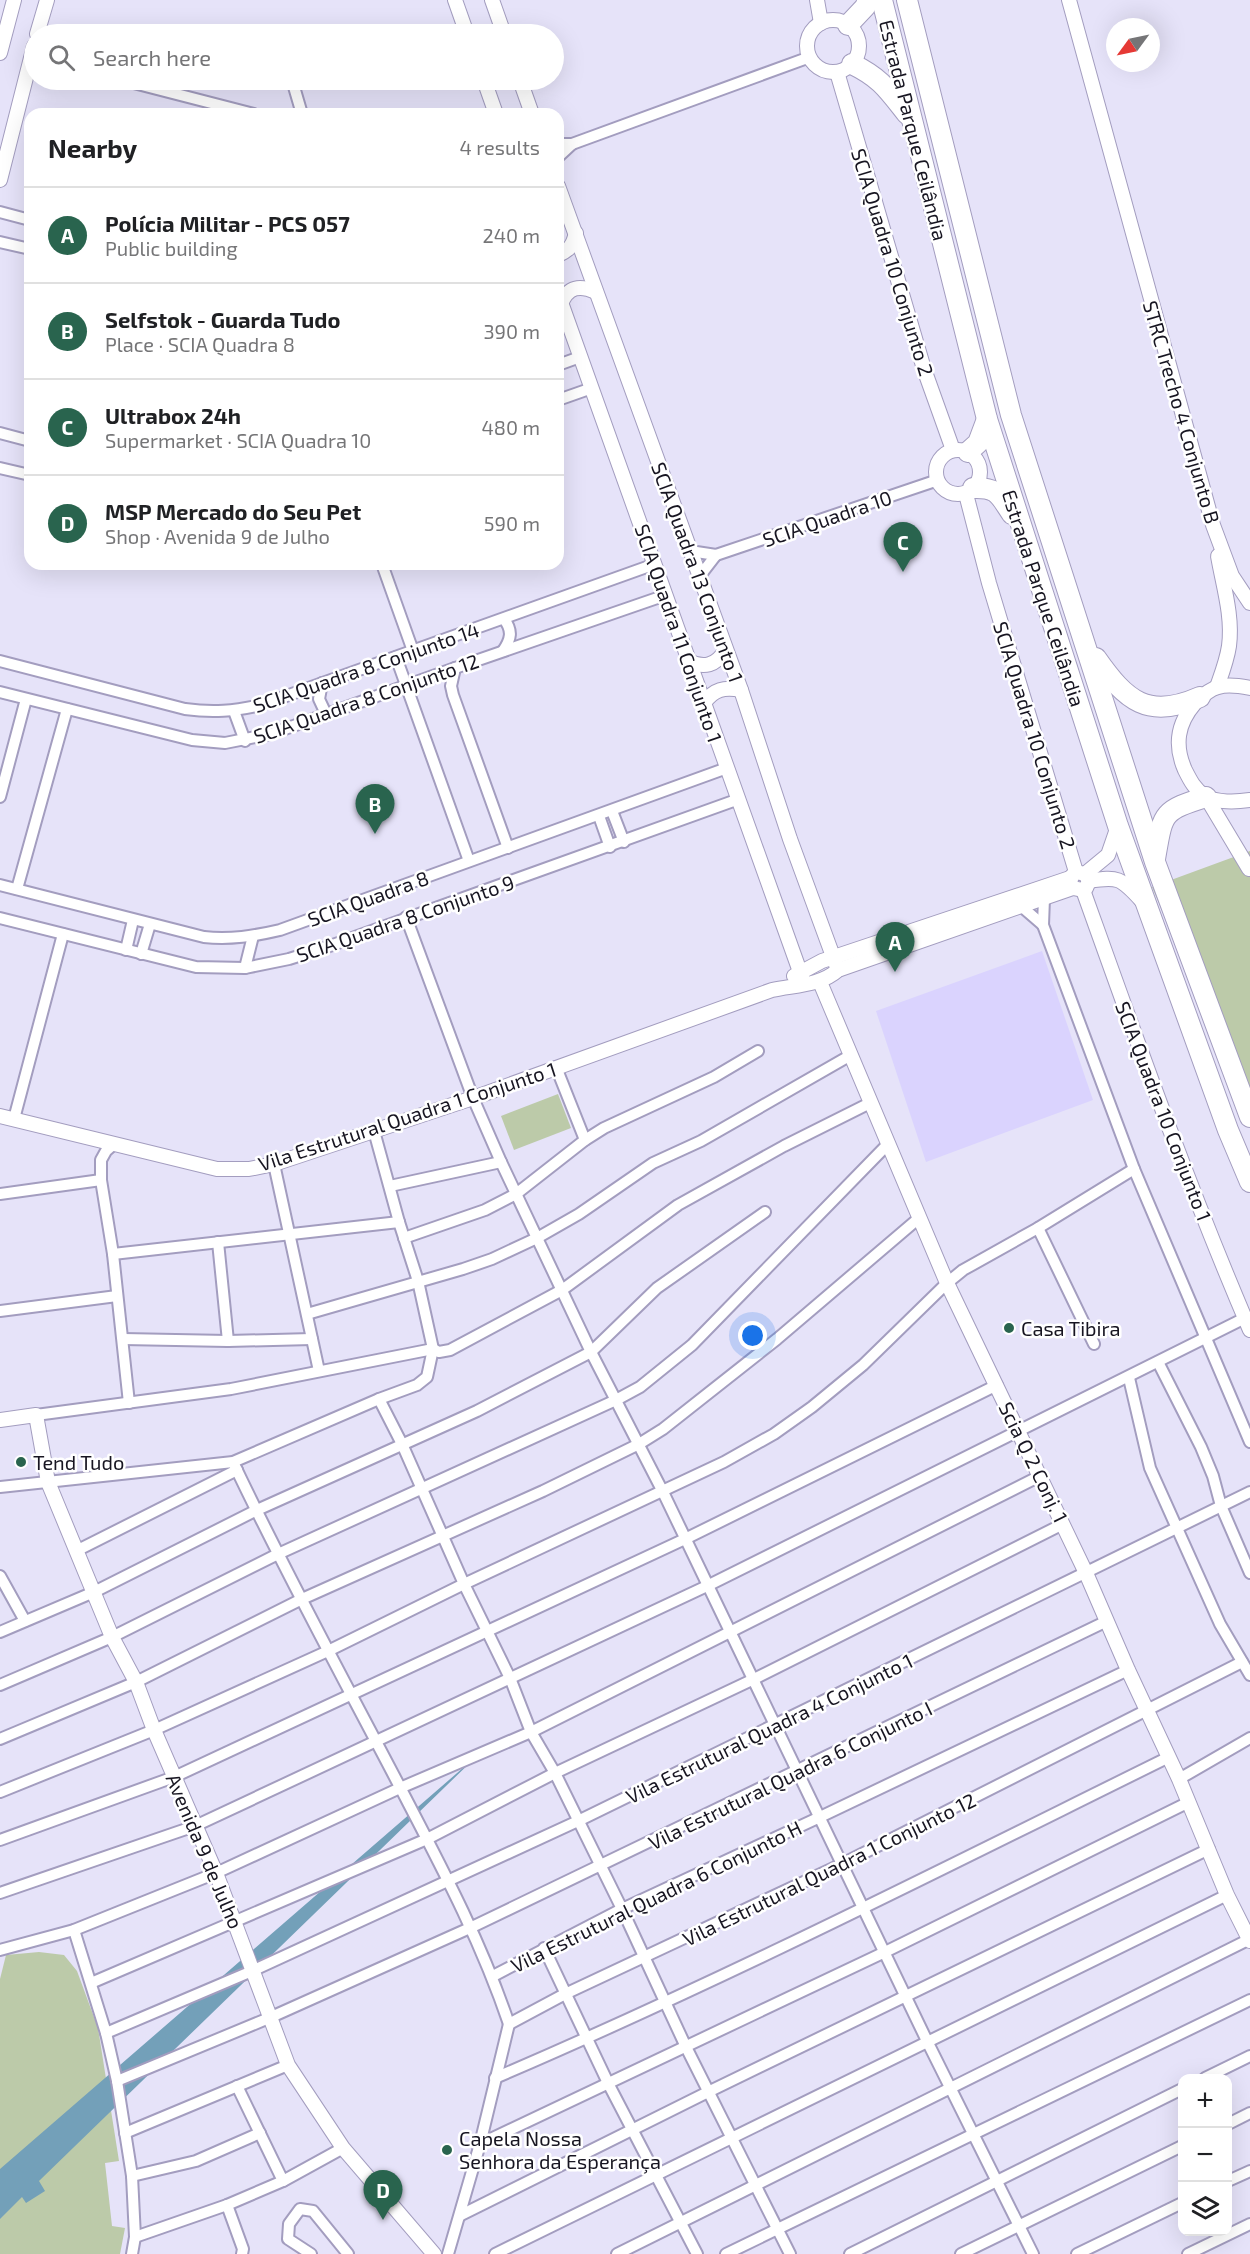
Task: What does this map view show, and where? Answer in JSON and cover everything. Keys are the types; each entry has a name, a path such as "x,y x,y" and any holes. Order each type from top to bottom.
{"highway":[{"path":"848,25 865,7 868,0"},
{"name":"Estrada Parque Ceilândia","path":"882,0 987,419 1118,826 1228,1130 1250,1182"},
{"name":"Estrada Parque Ceilândia","path":"907,0 1011,415 1155,862 1250,1117"},
{"path":"844,68 880,81 912,121"},
{"path":"960,451 978,443 987,419"},
{"path":"970,491 988,488 995,491 1012,514 1027,544"},
{"path":"1084,642 1119,689 1138,702 1163,707 1183,705 1200,697"},
{"path":"1155,862 1161,826 1166,816 1175,807 1206,797"}],"street":[{"path":"0,53 14,0"},
{"path":"40,24 46,0"},
{"path":"455,0 464,24"},
{"path":"492,0 500,24"},
{"path":"817,0 821,23"},
{"name":"STRC Trecho 4 Conjunto B","path":"1068,0 1213,525 1232,576 1250,603"},
{"path":"831,20 841,21 848,25 855,33 859,44 858,55 844,68 819,68 810,57 807,47 807,40 813,28 831,20"},
{"path":"564,144 573,144 810,57"},
{"name":"SCIA Quadra 10 Conjunto 2","path":"844,68 924,369 960,451"},
{"path":"0,180 24,89"},
{"path":"161,90 231,108"},
{"path":"295,90 300,108"},
{"path":"488,90 494,108"},
{"path":"524,90 530,108"},
{"path":"564,152 573,144"},
{"name":"SCIA Quadra 13 Conjunto 1","path":"564,202 741,690 790,839 836,965"},
{"path":"0,212 24,218"},
{"path":"564,253 573,244 576,233"},
{"path":"0,242 24,248"},
{"path":"564,296 571,289 587,288 596,292"},
{"name":"SCIA Quadra 11 Conjunto 1","path":"564,311 802,978"},
{"path":"564,363 580,357"},
{"path":"564,398 592,388"},
{"path":"0,433 24,439"},
{"path":"960,451 976,460 980,471 978,482 970,491 950,494 943,490 936,476 939,460 945,452 960,451"},
{"path":"0,468 24,474"},
{"name":"SCIA Quadra 10","path":"690,551 716,555 938,480"},
{"name":"SCIA Quadra 10 Conjunto 2","path":"970,491 989,583 1079,880"},
{"path":"1213,525 1230,627 1226,662 1217,687"},
{"path":"699,577 716,555"},
{"name":"SCIA Quadra 8 Conjunto 14","path":"0,661 185,709 213,712 234,711 261,705 655,564"},
{"path":"384,570 413,651"},
{"name":"SCIA Quadra 8 Conjunto 12","path":"0,692 192,740 225,743 245,741 271,734 666,595"},
{"path":"503,651 511,635 510,627 504,619"},
{"path":"689,661 697,666 705,666 721,658 725,651"},
{"path":"396,657 469,861"},
{"path":"454,668 451,686 453,695 508,848"},
{"path":"322,683 319,699 326,714"},
{"path":"1250,688 1217,687 1200,697 1189,710 1178,737 1178,751 1190,782 1206,797 1250,869"},
{"path":"704,704 710,694 717,690 728,688 741,690"},
{"path":"0,797 26,699"},
{"path":"17,889 67,709"},
{"path":"234,711 245,741"},
{"name":"SCIA Quadra 8","path":"0,885 204,937 223,939 253,936 280,930 727,768"},
{"path":"1206,797 1232,802 1250,800"},
{"name":"SCIA Quadra 8 Conjunto 9","path":"0,918 196,967 244,968 289,959 610,847 739,799"},
{"path":"612,811 624,842"},
{"path":"599,816 610,847"},
{"path":"836,965 1021,906 1079,880 1108,855 1118,826"},
{"path":"802,978 820,982 836,965 1079,880 1118,879 1126,883 1148,908"},
{"name":"SCIA Quadra 10 Conjunto 1","path":"1079,880 1136,1038 1247,1324"},
{"path":"1044,897 1043,925 1134,1169 1250,1442"},
{"path":"1021,906 1043,925"},
{"path":"406,917 473,1098 516,1194 591,1352 663,1492 777,1725 928,2043 1033,2254"},
{"path":"126,950 134,920"},
{"path":"141,954 150,924"},
{"path":"7,1118 63,934"},
{"path":"244,968 253,936"},
{"name":"Vila Estrutural Quadra 1 Conjunto 1","path":"7,1118 217,1169 249,1169 274,1164 473,1098 772,990 802,978 822,961 836,965"},
{"name":"Scia Q 2 Conj. 1","path":"820,982 947,1283 1086,1573 1179,1779 1227,1895 1250,1940"},
{"path":"404,1238 485,1210 516,1194 585,1140 604,1128 714,1077 758,1051"},
{"path":"307,1314 492,1259 537,1238 579,1214 652,1163 701,1141 851,1055"},
{"path":"556,1067 585,1140"},
{"path":"0,1420 231,1389 433,1349 439,1352 450,1350 562,1290 678,1205 784,1146 870,1103"},
{"path":"76,1551 235,1466 378,1399 417,1385 427,1377 433,1349 418,1281 399,1222 375,1131"},
{"path":"114,1144 101,1160 101,1180 113,1254 129,1403"},
{"path":"0,1685 112,1637 278,1554 640,1387 692,1345 888,1144"},
{"path":"390,1186 501,1162"},
{"path":"274,1164 319,1371"},
{"path":"0,1792 154,1730 328,1651 464,1584 663,1492 764,1439 812,1407 863,1365 963,1270 1038,1228 1134,1169"},
{"path":"0,1194 101,1180"},
{"path":"0,1632 94,1592 257,1510 477,1411 591,1352 657,1288 765,1212"},
{"path":"0,1740 136,1682 302,1599 543,1491 639,1444 663,1429 777,1339 919,1218"},
{"path":"113,1254 399,1222"},
{"path":"1038,1228 1094,1344"},
{"path":"218,1242 228,1341"},
{"path":"0,1311 117,1296"},
{"path":"0,1893 195,1826 707,1586 1206,1338 1247,1324"},
{"path":"123,1339 228,1341 312,1339"},
{"path":"1158,1362 1201,1447 1213,1476 1221,1506 1250,1573"},
{"path":"1129,1378 1150,1468 1220,1624 1250,1675"},
{"path":"0,1840 174,1778 685,1539 997,1385"},
{"path":"378,1399 402,1444 464,1584 510,1678 531,1732 579,1821 686,2047 790,2254"},
{"name":"Avenida 9 de Julho","path":"36,1415 48,1482 112,1637 136,1682 174,1778 216,1873 288,2065 344,2148 434,2254"},
{"path":"0,1487 235,1466"},
{"path":"235,1466 328,1651 449,1880 493,1976 509,2024 461,2216 448,2254"},
{"path":"0,1950 74,1930 216,1873 400,1788 531,1732 1040,1476"},
{"name":"Vila Estrutural Quadra 4 Conjunto 1","path":"106,2033 252,1971 579,1821 1250,1492"},
{"path":"91,1983 427,1839 555,1773 754,1679 1063,1524"},
{"path":"0,1576 25,1621"},
{"name":"Vila Estrutural Quadra 6 Conjunto I","path":"117,2081 269,2018 472,1927 1107,1621"},
{"name":"Vila Estrutural Quadra 1 Conjunto 12","path":"509,2024 565,1994 842,1864 1147,1712 1242,1662"},
{"name":"Vila Estrutural Quadra 6 Conjunto H","path":"493,1976 622,1909 1128,1670"},
{"path":"1179,1779 1250,1738"},
{"path":"495,2078 588,2038 863,1908 1169,1757"},
{"path":"480,2144 609,2085 885,1952 1189,1802"},
{"path":"461,2216 710,2091 1209,1849"},
{"path":"495,2254 1227,1895"},
{"path":"74,1930 106,2033 117,2081 132,2176 135,2237 132,2254"},
{"path":"617,2254 755,2183 951,2089 1250,1940"},
{"path":"544,1948 609,2085 697,2254"},
{"path":"726,2254 1250,2000"},
{"path":"1214,2074 1250,2056"},
{"path":"125,2133 288,2065"},
{"path":"237,2086 283,2181"},
{"path":"850,2254 1178,2091"},
{"path":"1232,2122 1250,2113"},
{"path":"132,2176 196,2162 260,2133"},
{"path":"135,2237 227,2205 283,2181 344,2148"},
{"path":"961,2254 1178,2148"},
{"path":"1232,2179 1250,2171"},
{"path":"227,2205 243,2249 242,2254"},
{"path":"1077,2254 1178,2205"},
{"path":"311,2254 288,2239 289,2224 300,2209 313,2211 348,2254"},
{"path":"1188,2254 1250,2224"}],"shaded area":[{"path":"1042,951 1093,1100 926,1162 876,1011"}],"green space":[{"path":"1250,851 1250,1120 1152,887"},
{"path":"558,1094 571,1128 514,1150 501,1116"},
{"path":"39,1952 64,1955 77,1971 98,2028 119,2161 105,2163 112,2226 125,2228 120,2254 0,2254 0,1979 6,1955"}],"water":[{"path":"479,1754 39,2181 45,2191 26,2203 22,2197 0,2219 0,2169"}],"place":[{"name":"Ultrabox 24h","path":"903,572"},
{"name":"Selfstok - Guarda Tudo","path":"375,834"},
{"name":"Polícia Militar - PCS 057","path":"895,972"},
{"name":"Casa Tibira","path":"1009,1328"},
{"name":"Tend Tudo","path":"21,1462"},
{"name":"Capela Nossa Senhora da Esperança","path":"447,2150"},
{"name":"MSP Mercado do Seu Pet","path":"383,2220"}]}
